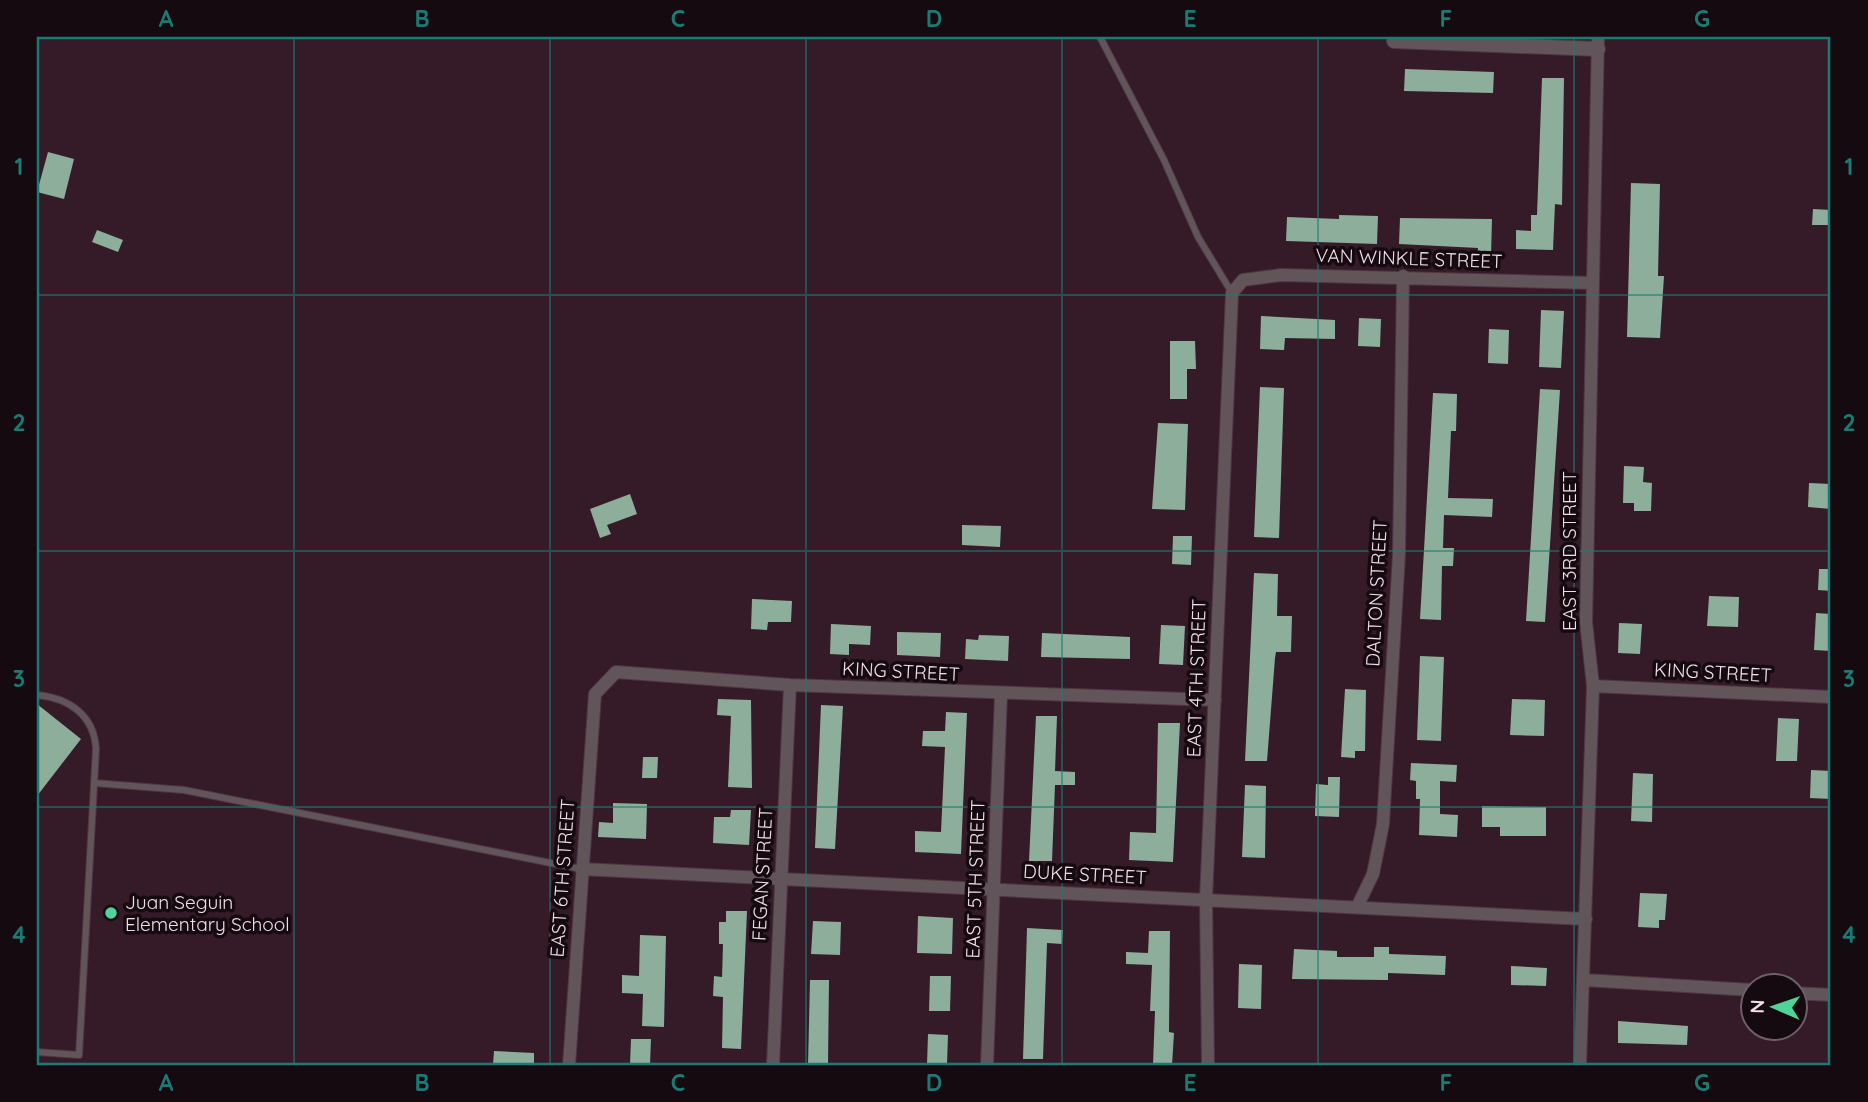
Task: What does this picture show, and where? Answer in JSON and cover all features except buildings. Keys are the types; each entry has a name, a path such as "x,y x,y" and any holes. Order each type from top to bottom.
{"street":[{"path":"1394,41 1598,43"},
{"name":"EAST 3RD STREET","path":"1580,1065 1593,686 1586,622 1598,43"},
{"name":"VAN WINKLE STREET","path":"1232,293 1243,280 1281,275 1403,276 1592,283"},
{"name":"DALTON STREET","path":"1357,907 1373,874 1383,824 1399,554 1403,276"},
{"name":"EAST 4TH STREET","path":"1208,1065 1206,899 1232,293"},
{"name":"KING STREET","path":"595,694 616,672 790,685 1002,695 1215,700"},
{"name":"FEGAN STREET","path":"774,1065 790,685"},
{"name":"KING STREET","path":"1593,686 1831,697"},
{"name":"EAST 6TH STREET","path":"569,1065 595,694"},
{"name":"EAST 5TH STREET","path":"987,1065 1002,695"},
{"name":"DUKE STREET","path":"581,869 1587,919"},
{"path":"1584,980 1738,989"},
{"path":"1808,994 1831,995"}],"lane":[{"path":"1100,37 1158,148 1198,237 1232,293"},
{"path":"37,695 65,701 87,719 95,739 79,1055 37,1052"},
{"path":"94,783 184,790 581,869"}],"place":[{"name":"Juan Seguin Elementary School","path":"111,913"}]}
